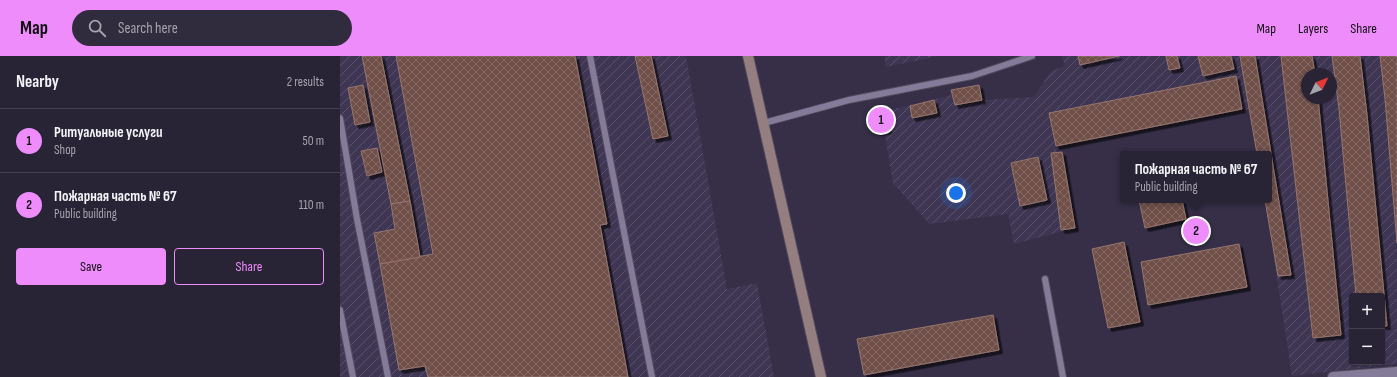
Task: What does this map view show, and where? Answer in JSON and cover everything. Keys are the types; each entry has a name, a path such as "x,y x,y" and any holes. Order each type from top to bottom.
{"main road":[{"path":"748,56 821,377"}],"street":[{"path":"1333,377 1397,372"}],"lane":[{"path":"590,56 652,377"},
{"path":"764,123 849,100 972,76 1032,56"},
{"path":"340,118 357,219 388,377"},
{"path":"1045,279 1064,377"},
{"path":"340,310 353,377"}],"shaded area":[{"path":"340,56 686,56 727,289 757,283 774,377 340,377"},
{"path":"884,56 938,56 886,67"},
{"path":"1062,56 1397,56 1397,364 1292,376 1265,203 1272,203 1272,151 1268,151 1249,109 1056,146 1057,153 1062,152 1075,228 1014,244 1008,214 929,224 893,183 881,112 952,95 951,90 979,85 982,100 1034,97 1051,71 1065,66"}],"building":[{"path":"362,56 381,56 410,201 391,204"},
{"path":"396,56 575,56 607,224 600,225 628,377 428,377 425,366 399,370 380,264 433,254"},
{"path":"635,56 651,56 668,136 653,139"},
{"path":"1078,56 1119,56 1080,65"},
{"path":"1166,56 1177,56 1180,68 1169,70"},
{"path":"1198,56 1231,56 1234,69 1203,76"},
{"path":"1240,56 1255,56 1271,151 1256,151"},
{"path":"1281,56 1312,56 1314,68 1301,68 1301,104 1319,104 1341,335 1313,338"},
{"path":"1332,56 1360,56 1384,293 1356,293 1337,94 1337,68 1334,68"},
{"path":"1380,56 1397,56 1397,243 1385,99"},
{"path":"1236,76 1242,109 1056,146 1049,113"},
{"path":"363,85 370,122 355,125 348,88"},
{"path":"979,85 982,100 955,105 951,90"},
{"path":"934,100 937,113 912,118 910,106"},
{"path":"883,108 888,130 877,132 874,111"},
{"path":"377,148 382,172 367,176 361,151"},
{"path":"1062,152 1075,228 1061,230 1051,153"},
{"path":"1038,157 1047,200 1020,206 1011,163"},
{"path":"1272,159 1291,275 1278,276 1266,203 1272,203"},
{"path":"410,201 420,257 380,264 374,233 395,229 391,204"},
{"path":"1140,203 1183,203 1186,219 1145,228"},
{"path":"1124,242 1140,322 1108,328 1092,249"},
{"path":"1239,244 1247,287 1148,305 1141,262"},
{"path":"1385,305 1387,326 1385,326"},
{"path":"993,315 999,350 864,375 857,339"}],"place":[{"name":"Ритуальные услуги","path":"881,120"},
{"name":"Пожарная часть № 67","path":"1196,231"}]}
